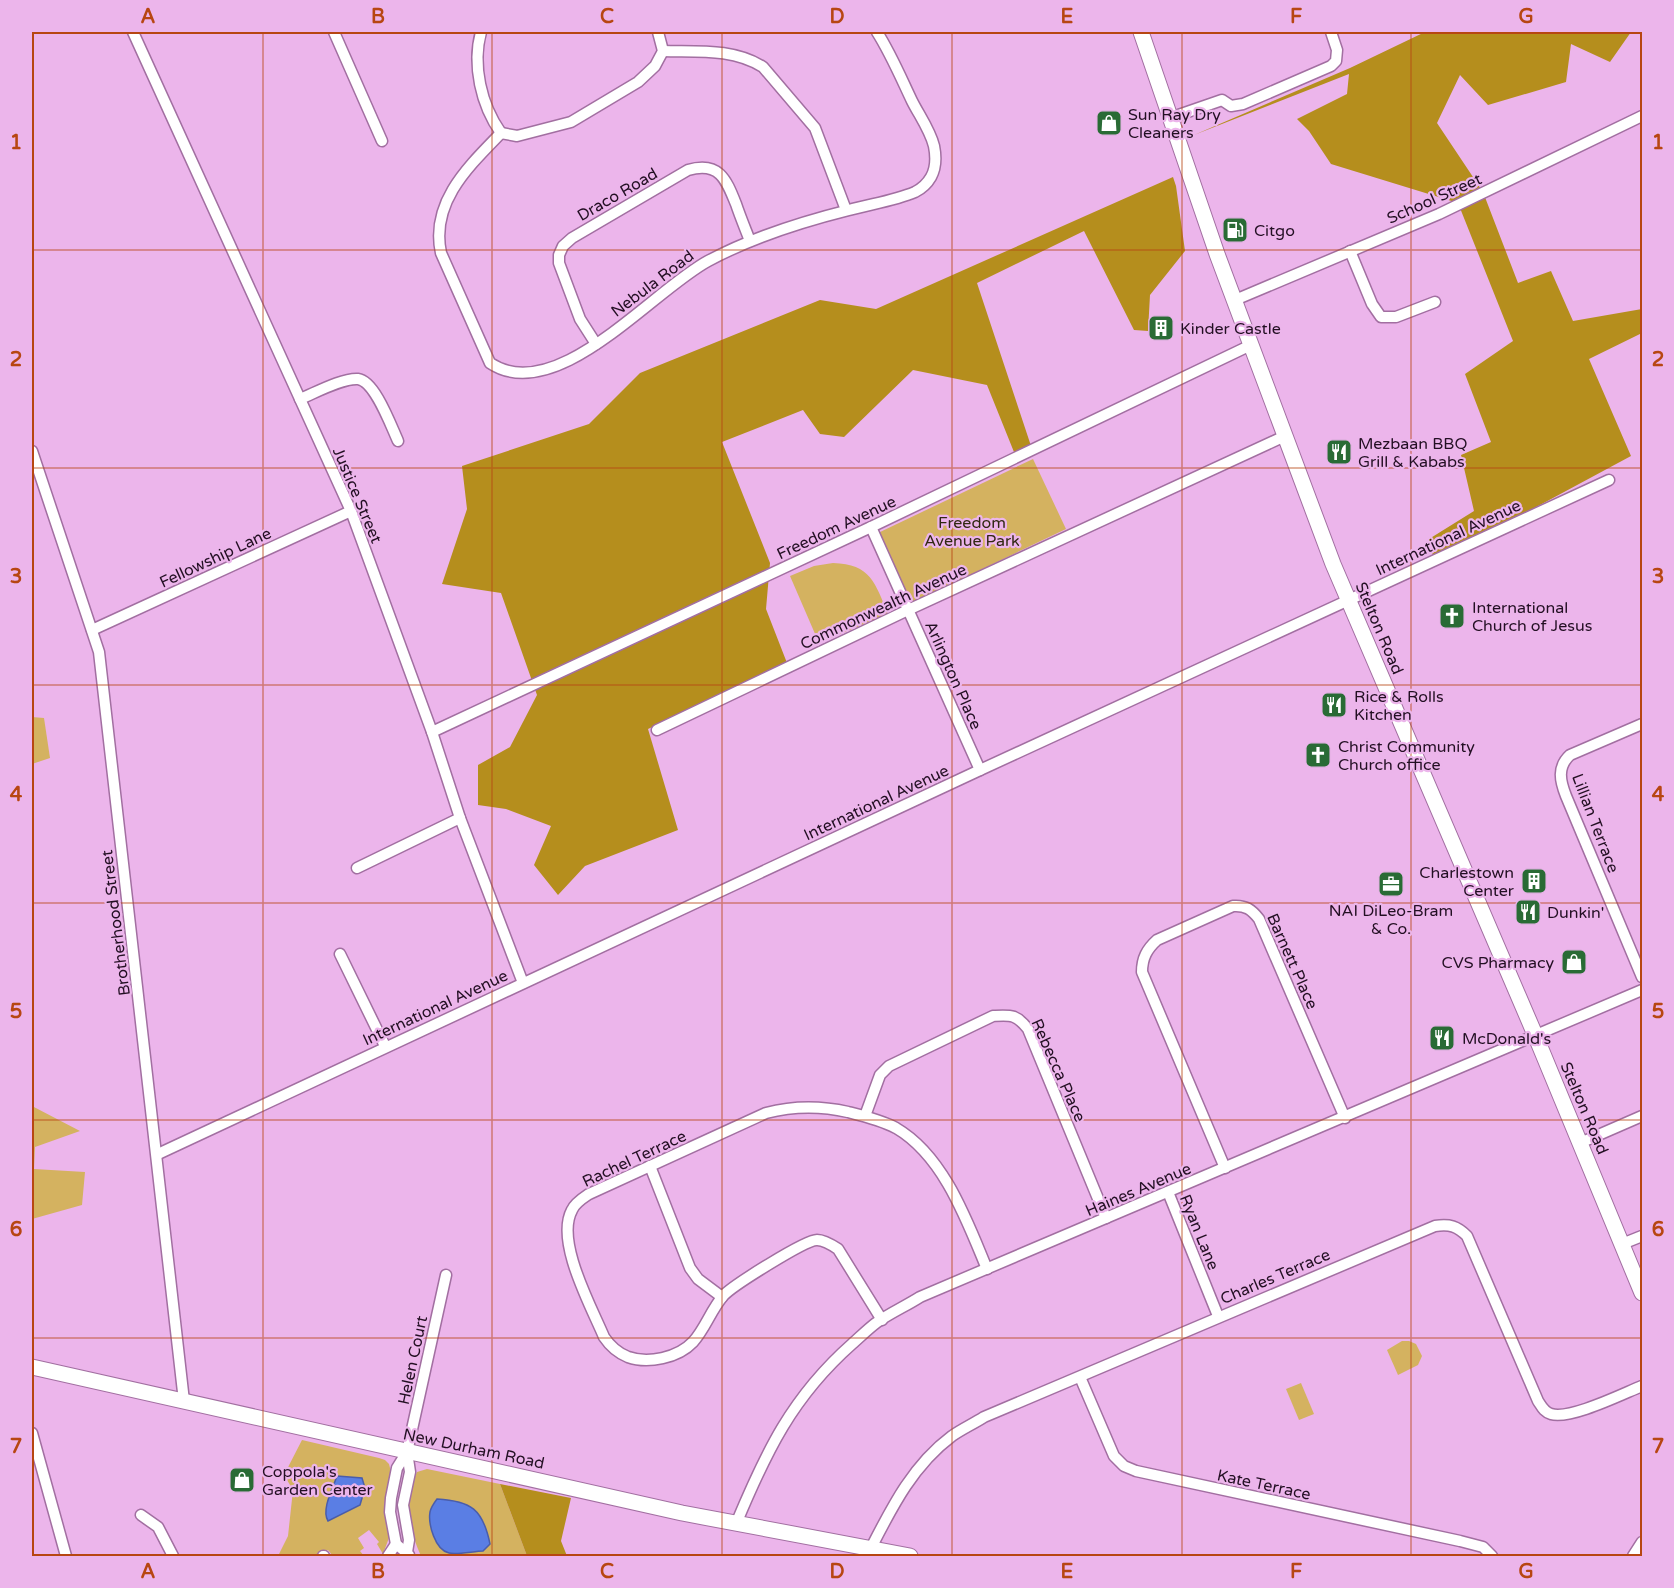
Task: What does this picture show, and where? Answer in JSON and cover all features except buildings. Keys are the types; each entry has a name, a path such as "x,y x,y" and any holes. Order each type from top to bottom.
{"main road":[{"name":"Stelton Road","path":"1141,32 1251,345 1348,600 1536,1037 1642,1293"},
{"name":"New Durham Road","path":"32,1367 736,1524 910,1557"}],"street":[{"name":"Justice Street","path":"133,32 351,511 432,732 460,818 523,983"},
{"path":"334,32 382,141"},
{"path":"481,32 477,46 478,75 495,124 501,133 517,136 555,127 585,115 648,74 663,51 658,32"},
{"name":"Nebula Road","path":"501,133 460,176 440,221 438,233 441,253 485,355 490,363 499,369 524,373 563,364 596,344 693,269 750,241 846,210 917,191 926,185 934,168 934,146 878,32"},
{"path":"1170,118 1222,100 1231,106 1243,104 1331,66 1336,62 1337,50 1330,32"},
{"path":"663,51 727,53 741,56 763,67 815,128 846,210"},
{"path":"1640,117 1642,129"},
{"name":"School Street","path":"1235,300 1439,214 1640,117"},
{"name":"Draco Road","path":"596,344 580,319 561,274 559,263 559,255 563,246 577,235 688,170 704,167 718,173 727,182 750,241"},
{"path":"1350,252 1372,304 1382,316 1396,317 1435,302"},
{"name":"Freedom Avenue","path":"432,732 871,527 1251,345"},
{"path":"300,399 345,381 359,379 364,381 373,389 398,441"},
{"name":"Commonwealth Avenue","path":"657,730 909,610 1285,436"},
{"name":"Brotherhood Street","path":"32,451 99,652 158,1154 184,1401"},
{"name":"International Avenue","path":"158,1154 385,1046 1608,480"},
{"name":"Fellowship Lane","path":"92,630 351,511"},
{"name":"Arlington Place","path":"871,527 980,770"},
{"name":"Lillian Terrace","path":"1642,724 1570,755 1564,761 1561,770 1563,788 1642,977"},
{"path":"357,868 460,818"},
{"name":"Barnett Place","path":"1225,1168 1142,972 1142,966 1148,948 1157,940 1233,906 1242,906 1252,910 1259,919 1345,1118"},
{"path":"340,954 385,1046"},
{"name":"Haines Avenue","path":"736,1524 762,1463 781,1428 808,1390 840,1355 882,1320 920,1297 1642,990"},
{"name":"Rebecca Place","path":"865,1116 880,1075 889,1066 993,1016 1009,1015 1020,1018 1028,1029 1106,1218"},
{"name":"Rachel Terrace","path":"882,1320 838,1249 818,1240 807,1242 793,1249 722,1297 692,1343 678,1353 663,1358 636,1359 626,1356 612,1347 604,1337 569,1253 566,1225 572,1208 589,1194 766,1113 787,1108 837,1109 865,1116 896,1129 918,1145 950,1188 965,1216 987,1269"},
{"path":"1580,1143 1642,1116"},
{"path":"650,1166 690,1268 698,1279 722,1297"},
{"name":"Ryan Lane","path":"1168,1192 1218,1316"},
{"name":"Charles Terrace","path":"871,1548 897,1498 933,1453 952,1436 984,1417 1435,1226 1448,1224 1458,1228 1467,1236 1544,1411 1560,1416 1575,1413 1642,1386"},
{"path":"1622,1244 1642,1236"},
{"name":"Helen Court","path":"407,1452 446,1275"},
{"name":"Kate Terrace","path":"1080,1377 1114,1456 1124,1466 1136,1471 1460,1541 1483,1547 1492,1557"},
{"path":"32,1433 66,1557"},
{"path":"407,1452 397,1468 391,1498 391,1521 396,1544 408,1554"},
{"path":"407,1452 410,1472 403,1505 409,1540 408,1554"},
{"path":"141,1515 158,1527 173,1557"},
{"path":"1633,1557 1642,1542"},
{"path":"388,1557 396,1544"}],"green space":[{"name":"Freedom Avenue Park","path":"1033,459 1066,529 911,603 878,533"},
{"path":"833,563 846,564 864,571 875,585 888,614 819,643 790,576 814,566"},
{"path":"32,717 44,718 50,758 32,764"},
{"path":"32,1106 80,1131 35,1147 34,1169 85,1172 82,1205 32,1219"},
{"path":"1402,1341 1416,1344 1422,1356 1418,1365 1398,1375 1387,1350"},
{"path":"1301,1383 1314,1414 1299,1420 1286,1389"},
{"path":"302,1440 379,1458 389,1464 392,1476 390,1535 383,1554 377,1544 379,1542 369,1530 358,1538 364,1548 360,1551 364,1556 333,1556 328,1550 318,1556 278,1556 288,1536 293,1490 284,1475"},
{"path":"427,1469 500,1484 527,1556 421,1556 413,1536 409,1504 412,1482 417,1472"}],"shaded area":[{"path":"1425,32 1631,32 1610,62 1571,44 1566,82 1488,105 1460,75 1437,123 1483,192 1518,283 1551,271 1573,321 1642,309 1642,333 1589,359 1631,456 1434,562 1429,539 1474,511 1461,455 1491,442 1465,374 1513,341 1458,203 1331,164 1309,131 1297,119 1347,94 1349,74 1194,135 1350,68"},
{"path":"1173,177 1185,251 1150,295 1148,331 1134,330 1084,231 977,283 1032,449 1016,457 987,385 913,370 844,437 820,434 803,410 722,442 770,563 766,609 787,663 648,729 678,830 585,866 558,895 534,865 551,826 506,809 478,805 478,765 510,747 537,695 501,593 442,584 467,509 462,466 589,424 640,373 820,300 876,309"},
{"path":"500,1484 571,1498 561,1541 567,1556 527,1556"}],"water":[{"path":"337,1476 362,1478 365,1488 360,1505 328,1521 327,1505"},
{"path":"437,1499 459,1502 474,1509 484,1522 490,1544 483,1551 456,1554 444,1551 436,1542 430,1523 430,1510"}],"place":[{"name":"Sun Ray Dry Cleaners","path":"1109,123"},
{"name":"Citgo","path":"1235,230"},
{"name":"Kinder Castle","path":"1161,328"},
{"name":"Mezbaan BBQ Grill & Kababs","path":"1339,452"},
{"name":"International Church of Jesus","path":"1452,616"},
{"name":"Rice & Rolls Kitchen","path":"1334,705"},
{"name":"Christ Community Church office","path":"1318,755"},
{"name":"Charlestown Center","path":"1534,881"},
{"name":"NAI DiLeo-Bram & Co.","path":"1391,884"},
{"name":"Dunkin'","path":"1528,912"},
{"name":"CVS Pharmacy","path":"1574,962"},
{"name":"McDonald's","path":"1442,1038"},
{"name":"Coppola's Garden Center","path":"242,1480"}]}
